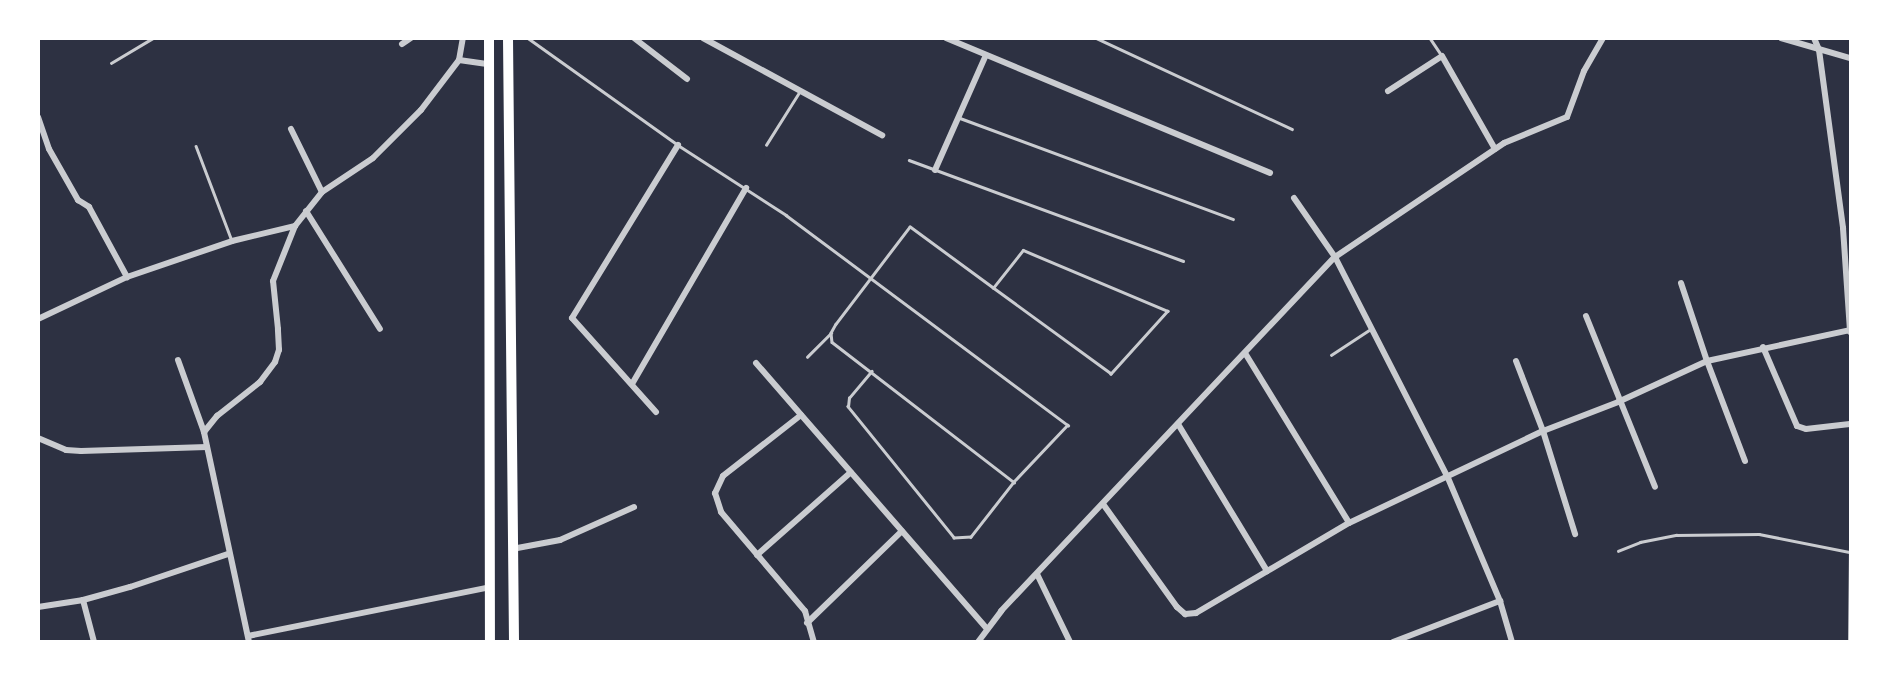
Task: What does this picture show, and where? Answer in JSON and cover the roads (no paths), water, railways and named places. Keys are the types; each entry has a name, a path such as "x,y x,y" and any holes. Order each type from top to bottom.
{"main road":[{"path":"489,38 490,642"},
{"path":"508,38 514,642"}],"street":[{"path":"402,44 411,38"},
{"path":"204,432 217,416 260,382 275,362 279,350 273,281 295,226 322,192 373,158 445,82 459,60 463,38"},
{"path":"634,38 687,79"},
{"path":"704,38 882,135"},
{"path":"946,38 985,57 1270,173"},
{"path":"978,642 1037,573 1335,257 1495,149 1567,117 1584,71 1604,38"},
{"path":"1782,38 1850,58"},
{"path":"1103,503 1185,614 1196,613 1349,523 1543,431 1618,402 1707,361 1763,347 1850,331 1847,249 1819,50 1814,38"},
{"path":"1388,91 1442,56 1495,149"},
{"path":"935,170 956,117 985,57"},
{"path":"459,60 489,64"},
{"path":"38,117 49,149 78,200 89,207 127,277"},
{"path":"292,129 322,192"},
{"path":"656,412 572,318 678,145"},
{"path":"38,153 49,149"},
{"path":"632,384 746,188"},
{"path":"1294,198 1335,257 1448,478 1500,601 1512,642"},
{"path":"306,211 380,328"},
{"path":"38,319 127,277 232,241 295,226"},
{"path":"1681,283 1745,461"},
{"path":"1586,316 1618,402 1655,487"},
{"path":"1763,347 1797,426 1807,429 1850,424"},
{"path":"1245,353 1349,523"},
{"path":"178,360 204,432 248,639 490,587"},
{"path":"1516,360 1543,431 1575,534"},
{"path":"756,363 987,629"},
{"path":"801,415 723,476 715,493 721,512 805,611 814,642"},
{"path":"1178,424 1267,571"},
{"path":"38,438 66,450 81,451 207,447"},
{"path":"757,555 851,472"},
{"path":"512,549 560,540 634,507"},
{"path":"807,623 902,531"},
{"path":"38,607 83,600 228,554"},
{"path":"1037,573 1070,642"},
{"path":"83,600 94,642"},
{"path":"1393,642 1500,601"}],"lane":[{"path":"111,63 153,38"},
{"path":"528,38 678,145 746,188 871,276 1068,425 1014,482 971,537 961,540 949,534 848,407 849,398 872,371"},
{"path":"1096,38 1292,130"},
{"path":"1430,38 1442,56"},
{"path":"766,145 800,90"},
{"path":"956,117 1233,219"},
{"path":"196,146 232,241"},
{"path":"909,159 1183,261"},
{"path":"807,357 831,333 910,227 993,288 1111,373 1168,311 1023,250 993,288"},
{"path":"1331,355 1372,328"},
{"path":"831,333 832,342 1014,482"},
{"path":"1618,551 1640,542 1676,535 1759,534 1850,550 1849,642"}]}
